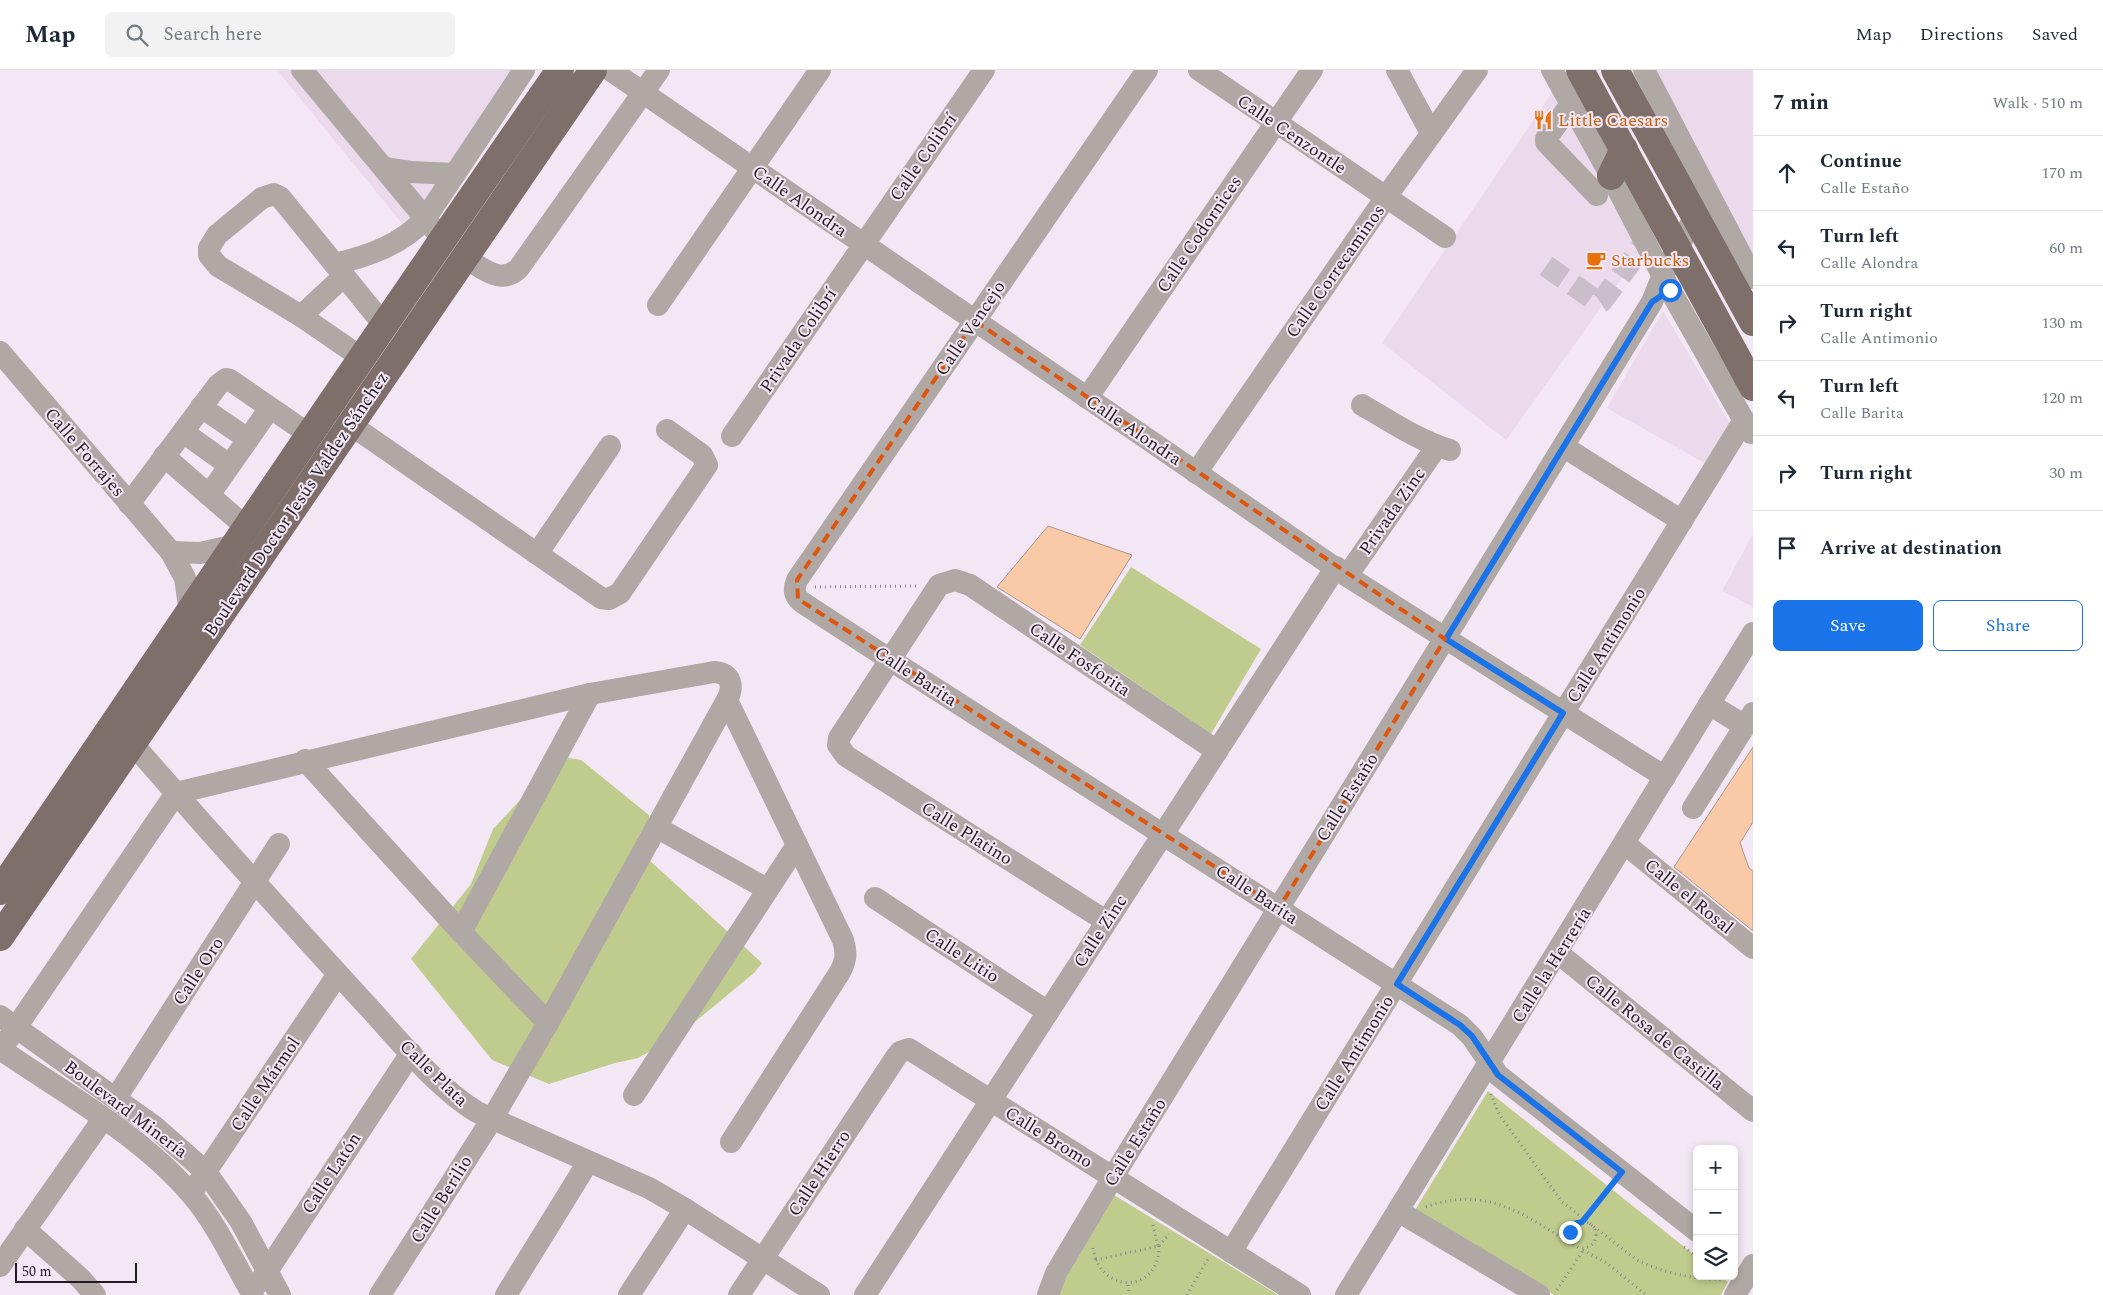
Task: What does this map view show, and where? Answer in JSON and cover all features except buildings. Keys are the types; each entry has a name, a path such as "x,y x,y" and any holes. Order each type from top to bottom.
{"main road":[{"name":"Boulevard Doctor Jesús Valdez Sánchez","path":"0,891 384,325 434,229 560,70"},
{"name":"Boulevard Doctor Jesús Valdez Sánchez","path":"0,937 593,70"},
{"path":"1580,70 1753,387"},
{"path":"1615,70 1752,319"},
{"path":"1632,70 1644,124"},
{"path":"1604,186 1624,149"}],"street":[{"path":"302,70 434,229"},
{"path":"434,229 454,174 524,70"},
{"name":"Calle Alondra","path":"610,70 1341,572 1665,777"},
{"path":"465,258 496,276 512,275 519,268 659,70"},
{"path":"658,305 820,70"},
{"name":"Calle Colibrí","path":"863,244 984,70"},
{"name":"Calle Vencejo","path":"794,587 1147,70"},
{"name":"Calle Cenzontle","path":"1199,70 1445,237"},
{"name":"Calle Codornices","path":"1087,398 1312,70"},
{"path":"1397,70 1432,133"},
{"name":"Calle Correcaminos","path":"1196,473 1476,70"},
{"path":"1552,70 1571,104 1604,186 1661,290 1749,428"},
{"path":"1644,70 1753,278"},
{"path":"1571,104 1546,139 1548,145 1574,173 1604,186"},
{"path":"384,168 411,172 454,174"},
{"path":"362,358 301,316 218,266 209,255 211,242 262,198 274,194 280,197 384,325"},
{"name":"Calle Estaño","path":"1048,1295 1056,1273 1113,1178 1661,290 1678,247 1695,216"},
{"path":"301,316 339,270 355,260 390,246 407,235 434,229"},
{"name":"Privada Colibrí","path":"732,436 863,244"},
{"name":"Calle Estaño","path":"1661,290 1692,276 1718,258"},
{"name":"Calle Forrajes","path":"0,352 170,552 185,578 190,613"},
{"path":"129,504 218,385 226,379 310,435"},
{"name":"Privada Zinc","path":"1341,572 1444,448 1362,405"},
{"path":"201,407 248,439"},
{"path":"209,494 270,408"},
{"path":"351,425 601,598 609,599 620,593 706,465 702,455 667,430"},
{"name":"Calle Antimonio","path":"1221,1253 1397,984 1682,521 1749,428"},
{"path":"183,432 229,466"},
{"path":"537,554 610,446"},
{"path":"1564,447 1682,521"},
{"path":"164,456 209,494 241,536 200,553 170,552"},
{"name":"Calle Zinc","path":"865,1295 1217,751 1341,572"},
{"name":"Calle Fosforita","path":"939,585 955,580 970,585 1217,751"},
{"path":"889,659 939,585"},
{"name":"Calle Barita","path":"794,587 798,599 803,603 1460,1025 1472,1036 1490,1064 1508,1083 1693,1229"},
{"name":"Calle la Herrería","path":"1346,1295 1490,1064 1753,633"},
{"name":"Calle Platino","path":"889,659 839,738 838,745 846,756 1106,921"},
{"path":"0,1050 8,1021 176,793 305,760 590,694 720,672 727,676 731,683 732,691 727,700 846,948 845,963 731,1142"},
{"path":"461,932 590,694"},
{"name":"Calle Berilio","path":"380,1295 497,1111 548,1023 727,700"},
{"path":"1693,808 1749,720 1709,704"},
{"name":"Calle Plata","path":"132,743 254,883 411,1053 456,1098 477,1112 497,1111 588,1162 642,1185 685,1209 819,1295"},
{"path":"305,760 461,932 548,1023"},
{"path":"656,827 767,889"},
{"name":"Calle Oro","path":"116,1098 279,844"},
{"name":"Calle el Rosal","path":"1625,844 1753,948"},
{"path":"634,1095 797,845"},
{"name":"Calle Litio","path":"875,898 1048,1012"},
{"name":"Calle Rosa de Castilla","path":"1558,953 1753,1111"},
{"name":"Calle Mármol","path":"191,1194 338,974"},
{"name":"Boulevard Minería","path":"8,1021 156,1127 206,1172 241,1222 280,1295"},
{"name":"Calle Bromo","path":"900,1052 909,1049 914,1050 1113,1178 1221,1253 1300,1295"},
{"name":"Boulevard Minería","path":"0,1050 103,1119 157,1160 191,1194 218,1230 253,1295"},
{"name":"Calle Hierro","path":"739,1295 900,1052"},
{"name":"Calle Latón","path":"253,1295 411,1053"},
{"path":"0,1266 103,1119"},
{"path":"506,1295 588,1162"},
{"path":"629,1295 685,1209"},
{"path":"1398,1211 1539,1295"},
{"path":"25,1229 81,1279 94,1295"}],"path":[{"path":"794,587 939,585"},
{"path":"1484,1099 1490,1092 1499,1114 1558,1197 1583,1220 1591,1224 1637,1260 1686,1277 1742,1275"},
{"path":"1573,1245 1570,1232 1574,1224 1583,1220 1622,1172"},
{"path":"1421,1209 1448,1200 1463,1198 1492,1202 1520,1213 1573,1245 1584,1249 1608,1264 1646,1295"},
{"path":"1151,1217 1159,1246 1158,1262 1149,1276 1139,1282 1128,1285 1108,1278 1100,1270 1096,1260 1159,1246 1172,1230"},
{"path":"1554,1295 1584,1249 1590,1246 1595,1239 1596,1231 1591,1224"},
{"path":"1187,1295 1221,1253"},
{"path":"1128,1285 1129,1295"}],"highlighted area":[{"path":"975,321 1445,639 1279,908 798,599 797,580"}],"shaded area":[{"path":"277,70 520,70 409,232"},
{"path":"1652,70 1753,70 1753,268"},
{"path":"1555,88 1643,249 1506,440 1382,343"},
{"path":"1663,311 1733,429 1710,466 1607,408"},
{"path":"1753,534 1753,607 1722,591"}],"green space":[{"path":"1131,567 1261,649 1211,734 1080,645"},
{"path":"564,757 581,760 649,815 648,859 762,963 754,973 679,1035 638,1058 615,1063 549,1084 492,1060 411,959 471,884 493,829 539,780"},
{"path":"1488,1091 1693,1254 1693,1280 1726,1280 1728,1282 1721,1295 1554,1295 1415,1210"},
{"path":"1114,1195 1278,1295 1058,1295 1058,1291"}],"tunnel":[{"path":"1546,266 1599,303 1645,243"}],"place":[{"name":"Little Caesars","path":"1543,120"},
{"name":"Starbucks","path":"1596,260"}],"route":[{"path":"1570,1232 1574,1224 1582,1222 1622,1172 1498,1075 1472,1036 1460,1025 1397,984 1563,713 1446,639 1652,302 1670,290"}]}
